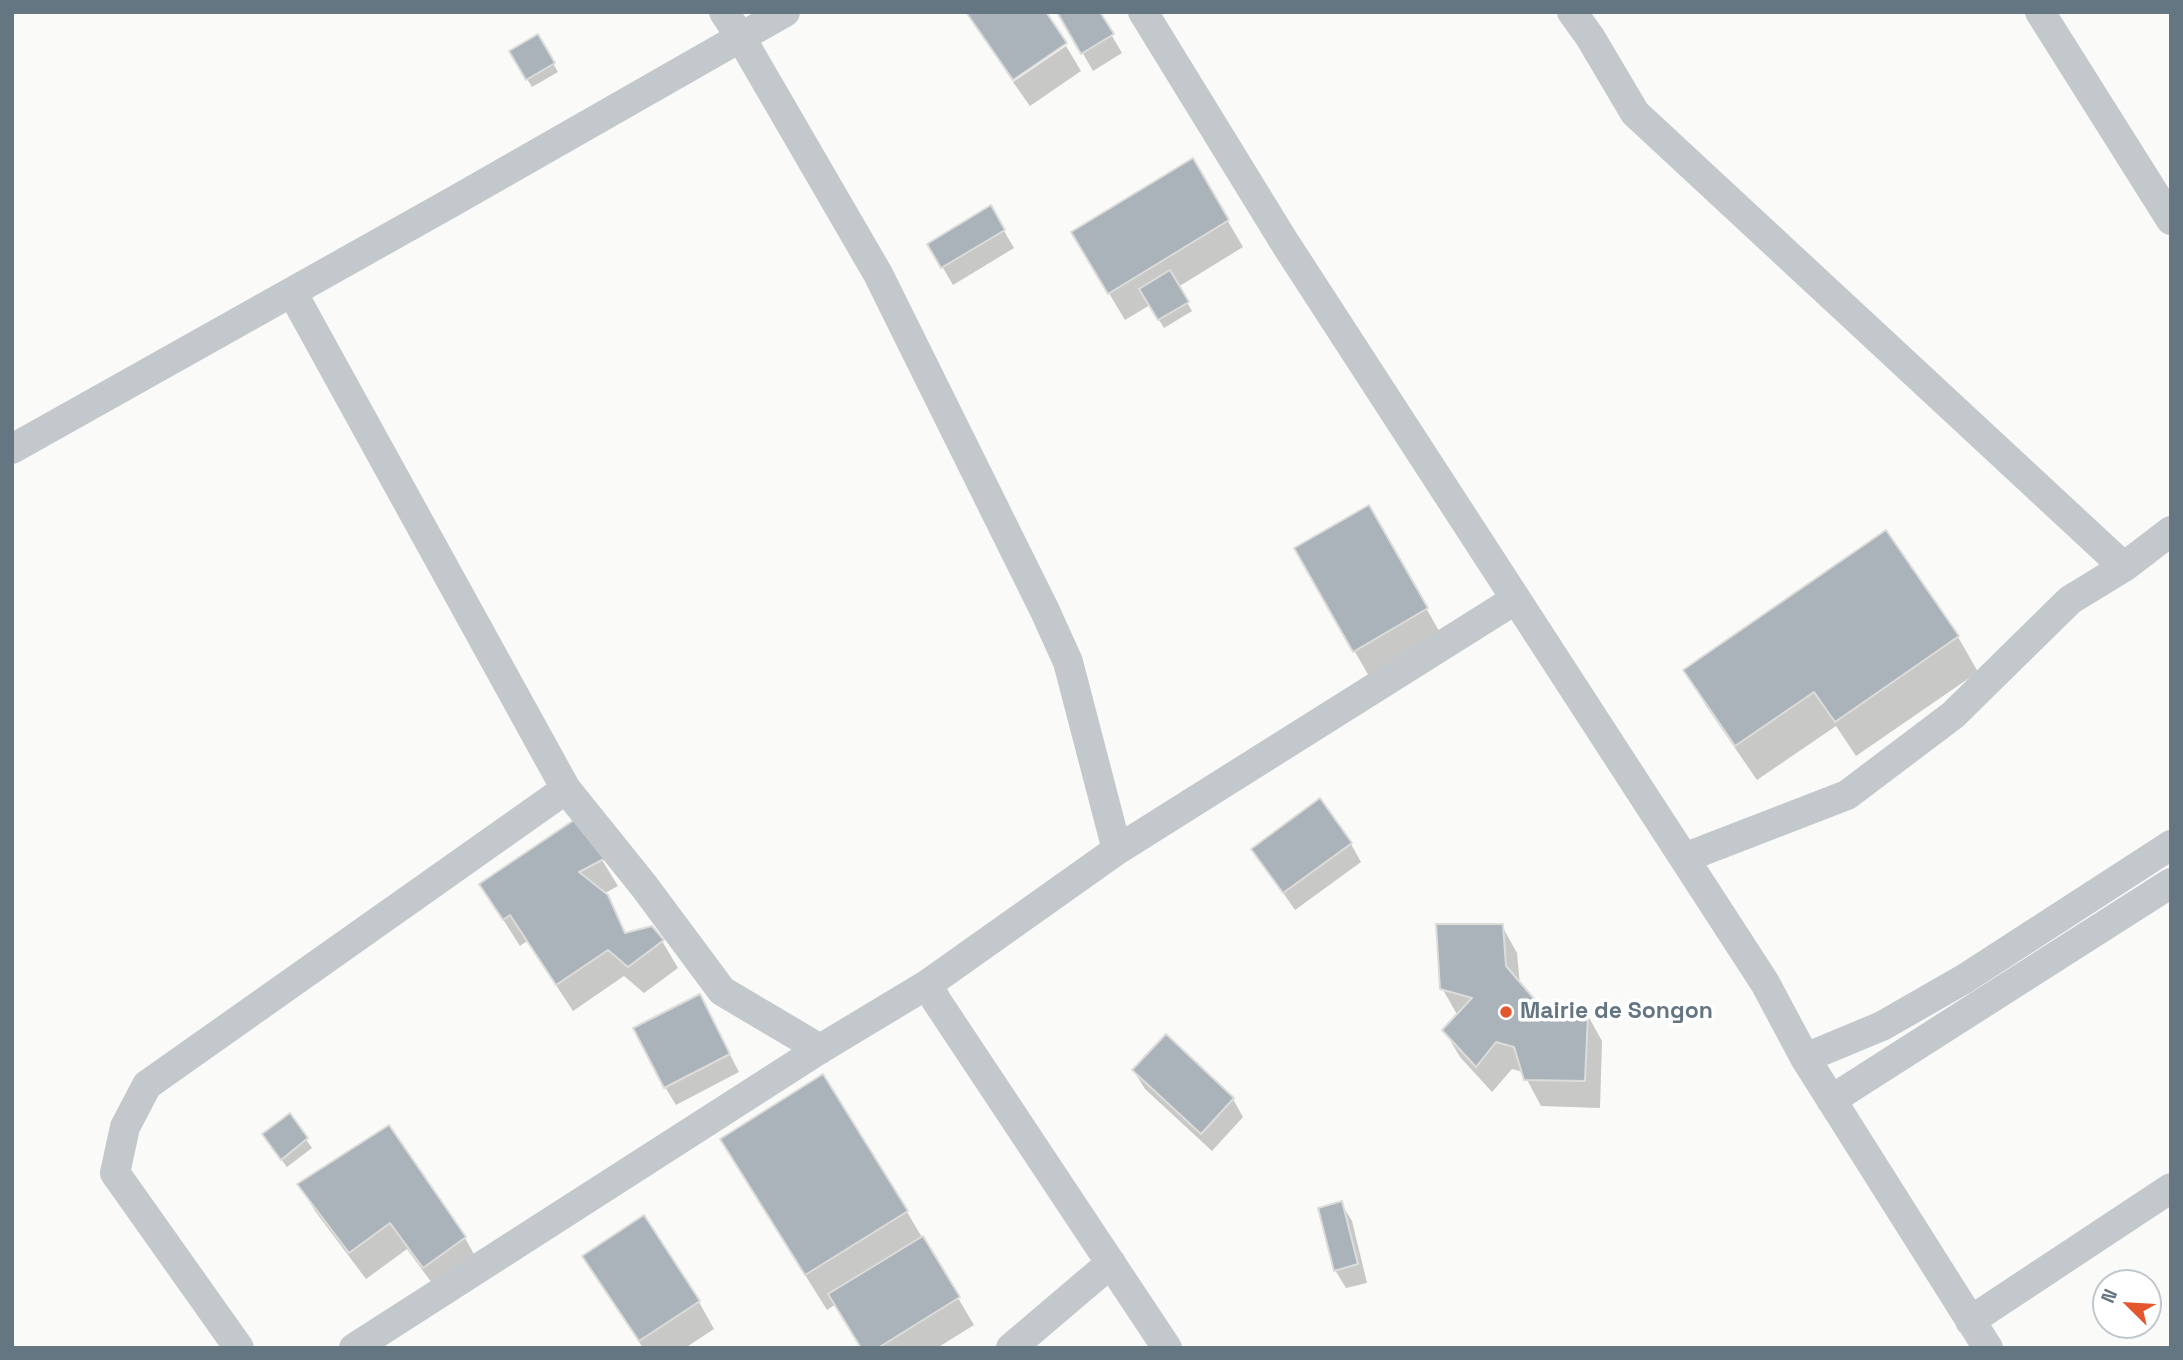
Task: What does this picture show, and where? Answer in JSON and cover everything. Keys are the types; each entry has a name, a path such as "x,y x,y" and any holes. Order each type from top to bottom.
{"street":[{"path":"724,12 878,274 1045,611 1068,662 1117,850"},
{"path":"12,449 785,12"},
{"path":"1143,12 1293,254 1765,983 1805,1058 1988,1348"},
{"path":"1572,12 1635,113 2124,567"},
{"path":"2040,12 2171,220"},
{"path":"292,292 566,789 644,886 722,991 820,1049"},
{"path":"1684,858 1847,795 1952,715 2070,600 2124,567 2171,531"},
{"path":"354,1348 820,1049 928,984 1117,850 1516,599"},
{"path":"239,1348 115,1173 125,1126 147,1085 566,789"},
{"path":"1805,1058 1882,1026 1964,979 2171,845"},
{"path":"1831,1100 2171,884"},
{"path":"928,984 1167,1348"},
{"path":"1970,1321 2171,1188"},
{"path":"1011,1348 1111,1263"}],"building":[{"path":"966,12 1046,12 1067,43 1013,80"},
{"path":"1057,12 1100,12 1114,34 1081,54"},
{"path":"538,34 555,63 526,80 509,51"},
{"path":"1193,158 1229,220 1108,294 1071,232"},
{"path":"991,205 1005,230 941,268 927,244"},
{"path":"1170,270 1189,302 1158,320 1139,289"},
{"path":"1369,505 1428,608 1353,652 1294,548"},
{"path":"1886,530 1959,636 1835,722 1814,692 1735,746 1683,670"},
{"path":"1320,798 1352,843 1283,893 1251,849"},
{"path":"577,818 604,859 579,872 608,895 625,933 652,926 664,940 628,967 608,950 556,985 510,915 503,920 479,884"},
{"path":"1436,924 1503,924 1506,966 1542,1008 1588,1013 1585,1081 1524,1080 1514,1047 1496,1042 1476,1067 1442,1030 1472,998 1440,989"},
{"path":"700,994 730,1054 664,1088 633,1028"},
{"path":"1166,1034 1234,1098 1201,1134 1132,1070"},
{"path":"823,1074 908,1211 805,1275 720,1139"},
{"path":"290,1113 308,1138 281,1160 262,1134"},
{"path":"389,1125 466,1237 423,1268 390,1223 349,1253 297,1184"},
{"path":"1342,1201 1358,1264 1334,1271 1318,1208"},
{"path":"644,1215 700,1301 639,1341 582,1256"},
{"path":"923,1236 960,1297 878,1348 861,1348 828,1294"}],"place":[{"name":"Mairie de Songon","path":"1506,1012"}]}
